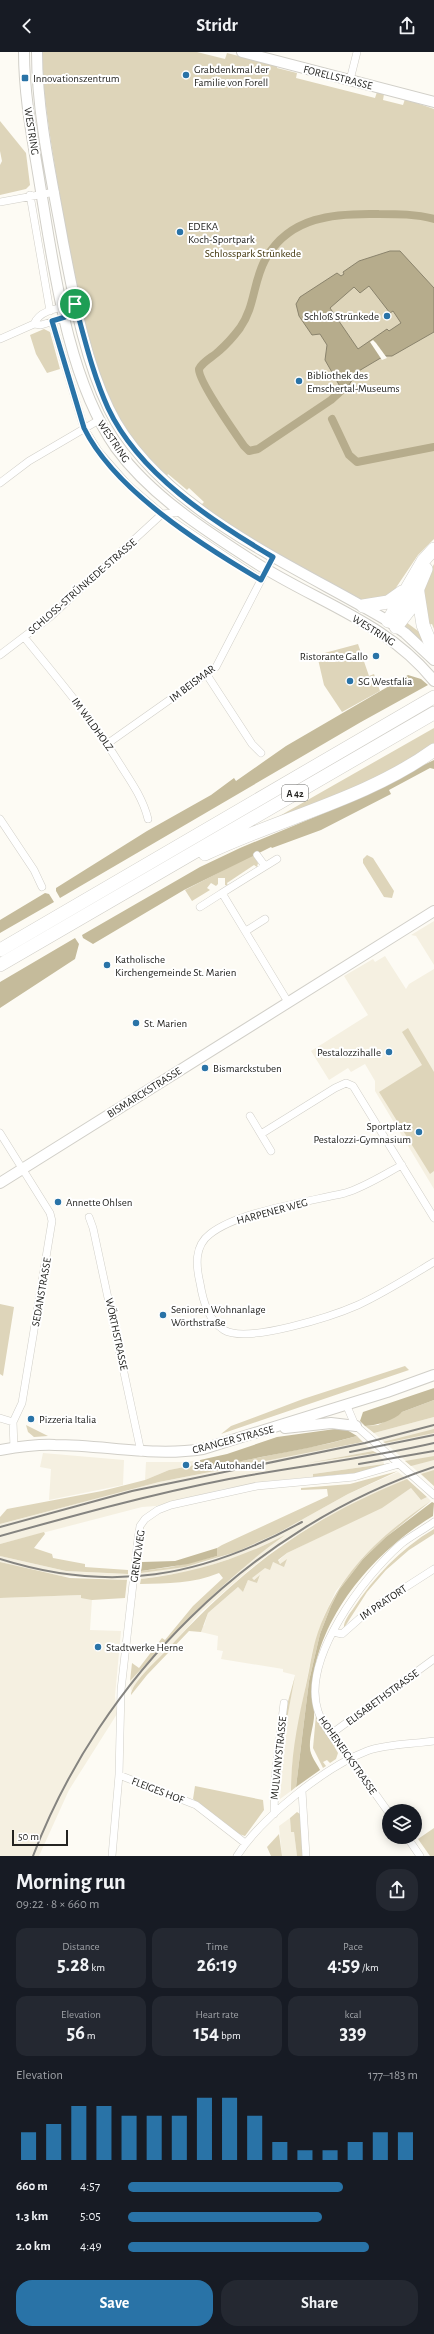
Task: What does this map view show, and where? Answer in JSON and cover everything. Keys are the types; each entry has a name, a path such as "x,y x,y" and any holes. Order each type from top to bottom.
{"highway":[{"path":"388,629 407,614 412,589 423,561 434,549"},
{"path":"363,606 388,602 412,589 434,556"},
{"path":"412,589 434,652"},
{"name":"A 42","path":"0,950 434,697"},
{"name":"A 42","path":"0,965 434,713"},
{"path":"157,874 182,866 264,829 346,797 428,756 434,750"}],"main road":[{"name":"WESTRING","path":"24,52 27,98 42,193 64,312 76,359 99,420 129,464 183,512 266,569 388,629 434,660"},
{"name":"WESTRING","path":"37,52 40,98 76,309 100,388 109,409 130,443 152,469 210,516 273,557 363,606 388,629 434,681"},
{"name":"FORELLSTRASSE","path":"242,52 434,102"},
{"name":"BISMARCKSTRASSE","path":"0,1183 434,911"},
{"name":"CRANGER STRASSE","path":"0,1450 54,1444 141,1452 181,1452 203,1449 279,1426 434,1375"},
{"path":"279,1426 287,1429 336,1423 356,1426"}],"street":[{"path":"350,80 357,52"},
{"path":"0,202 30,195 55,192"},
{"path":"30,195 50,311"},
{"path":"34,324 37,318 50,311 64,312 76,309"},
{"path":"0,339 34,324 52,321 64,312"},
{"name":"WESTRING","path":"52,321 84,428 89,439 111,466 162,514 261,580"},
{"path":"0,483 29,461 99,420"},
{"path":"161,494 162,514 183,512"},
{"name":"SCHLOSS-STRÜNKEDE-STRASSE","path":"0,655 50,617 162,514"},
{"name":"IM BEISMAR","path":"107,744 208,675 216,667 273,557"},
{"name":"IM WILDHOLZ","path":"24,637 65,686 107,744 144,802 148,819"},
{"path":"208,675 252,744 261,753"},
{"path":"0,819 34,870 42,887"},
{"path":"257,855 264,866"},
{"path":"200,907 277,859"},
{"path":"222,893 246,931 246,936 288,1002"},
{"path":"246,931 266,919"},
{"path":"261,1134 346,1083 357,1091 434,1218"},
{"path":"250,1116 271,1151"},
{"name":"SEDANSTRASSE","path":"0,1133 50,1214 52,1225 22,1403 13,1422"},
{"name":"HARPENER WEG","path":"402,1165 356,1189 257,1214 227,1224 208,1234 198,1248 197,1256 197,1270 205,1306 214,1321 226,1331 240,1335 256,1334 344,1311 384,1292 434,1262"},
{"name":"WÖRTHSTRASSE","path":"89,1217 93,1228 141,1452"},
{"path":"346,1404 356,1426 434,1495"},
{"path":"0,1418 13,1422 14,1448"},
{"name":"GRENZWEG","path":"112,1856 120,1775 121,1690 138,1538 140,1526 145,1519 158,1510 171,1505 214,1494 282,1483 354,1478 399,1464"},
{"name":"HOHENEICKSTRASSE","path":"382,1804 331,1734 318,1712 315,1686 317,1675 333,1632 356,1594 374,1571 402,1544 434,1522"},
{"name":"IM PRATORT","path":"333,1632 342,1634 367,1612 434,1569"},
{"name":"ELISABETHSTRASSE","path":"331,1734 434,1659"},
{"name":"MULVANYSTRASSE","path":"274,1814 275,1777 284,1703"},
{"name":"MULVANYSTRASSE","path":"237,1856 245,1843 274,1814 302,1791 350,1760 368,1751 434,1740"},
{"name":"FLEIGES HOF","path":"120,1775 196,1805 245,1843"},
{"path":"302,1791 306,1856"},
{"path":"412,1844 420,1856"}],"shaded area":[{"path":"390,251 400,251 434,288 434,332 392,356 384,356 357,372 349,385 342,390 325,360 327,345 320,334 312,335 299,316 296,304 300,297 337,273 341,276 344,274 343,272 359,261","holes":["369,286 390,313 393,311 401,323 389,331 387,329 358,349 330,308 354,287 360,293"]},
{"path":"408,675 421,679 428,685 361,722 60,898 56,888 147,831 211,795 234,778 236,781 286,746"},
{"path":"434,760 434,769 430,768 389,790 391,794 321,830 272,848 271,847 184,890 93,944 83,938 82,935 200,867 240,848 329,811"},
{"path":"45,893 49,894 54,902 0,933 0,920"},
{"path":"434,921 434,965 416,936 411,935"},
{"path":"75,938 79,944 75,959 0,1008 0,982"},
{"path":"385,956 406,989 409,984 434,969 434,1189 375,1091 375,1081 365,1064 351,1072 348,1068 329,1080 311,1051 368,1015 344,976 373,959 375,962"},
{"path":"434,1388 434,1400 402,1412 395,1418 380,1424 365,1426 360,1421 363,1412"},
{"path":"434,1417 434,1486 374,1433"},
{"path":"335,1429 347,1430 357,1436 239,1462 215,1465 200,1464 200,1460 227,1454 277,1437"},
{"path":"363,1442 373,1451 313,1462 377,1453 383,1459 384,1464 313,1474 313,1477 268,1481 223,1489 156,1506 142,1507 0,1544 0,1524 159,1482"},
{"path":"43,1453 124,1460 123,1485 49,1500 51,1469 40,1467"},
{"path":"200,1460 200,1464 169,1470 145,1480 146,1462 185,1462"},
{"path":"398,1472 407,1479 321,1520 278,1547 250,1569 201,1612 131,1691 130,1681 190,1615 247,1563 282,1537 245,1554 193,1571 141,1579 141,1573 202,1563 235,1552 278,1533 348,1494"},
{"path":"411,1488 421,1500 427,1497 431,1501 401,1522 363,1557 336,1591 324,1616 313,1649 303,1699 292,1765 291,1791 280,1799 284,1735 295,1675 283,1672 283,1669 221,1659 223,1651 217,1650 218,1636 201,1632 202,1626 204,1626 208,1613 238,1587 243,1592 248,1580 257,1583 260,1576 253,1580 251,1578 273,1562 284,1566 286,1560 280,1564 278,1561 287,1553 382,1507"},
{"path":"432,1502 434,1503 433,1516 390,1548 370,1568 336,1613 324,1638 316,1663 312,1690 314,1716 310,1743 311,1754 320,1770 296,1787 309,1681 320,1634 331,1606 339,1590 363,1559 386,1537"},
{"path":"217,1548 217,1556 188,1564 141,1571 142,1562 175,1561"},
{"path":"0,1556 66,1571 128,1574 127,1580 62,1576 0,1562"},
{"name":"Stadtwerke Herne","path":"81,1595 92,1599 90,1630 121,1631 115,1696 117,1714 69,1790 39,1856 0,1856 0,1598"},
{"path":"290,1818 291,1832 294,1832 297,1856 282,1856 279,1826"}],"green space":[{"name":"Schlosspark Strünkede","path":"41,52 197,52 225,59 227,53 277,66 277,68 297,73 296,78 375,98 377,92 384,94 383,100 403,105 405,99 434,109 434,539 418,555 389,598 362,600 351,596 252,540 201,505 204,502 189,488 187,490 168,474 167,476 152,462 127,433 117,416 96,367 81,315 52,150 44,91"},
{"path":"0,121 26,153 30,185 26,189 0,195 0,165 2,161 0,151"},
{"path":"44,329 50,332 60,369 47,373 36,354 30,335"},
{"path":"434,564 434,629 432,624 428,625 425,608 425,587"},
{"path":"406,622 422,634 427,646 404,627"},
{"name":"SG Westfalia","path":"358,644 369,676 374,674 380,691 342,712 324,685 317,655"},
{"path":"434,728 434,745 359,787 276,818"},
{"path":"253,855 258,863 257,867 254,865 227,883 228,886 225,885 225,878 218,878 218,884 216,886 211,883 207,888 210,890 192,901 185,890"},
{"path":"367,855 373,858 394,891 392,898 384,897 363,863 363,859"},
{"name":"Sportplatz Pestalozzi-Gymnasium","path":"408,1028 434,1072 434,1171 430,1174 379,1092 422,1065 402,1032"},
{"path":"0,1304 14,1307 3,1376 0,1374"},
{"path":"405,1366 409,1370 221,1434 231,1426 303,1399"},
{"path":"434,1400 434,1417 374,1433 365,1426 378,1425 402,1412"},
{"path":"26,1425 48,1436 34,1437 28,1432"},
{"path":"434,1429 434,1433 385,1443 383,1442"},
{"path":"357,1436 363,1442 159,1482 0,1524 0,1517 7,1509 102,1491 145,1480 169,1470 200,1464 210,1465 246,1460 331,1443"},
{"path":"373,1451 377,1453 308,1463"},
{"path":"434,1456 434,1460 411,1466 405,1461"},
{"path":"384,1464 384,1466 357,1473 313,1477 313,1474"},
{"path":"434,1470 434,1486 421,1474"},
{"path":"398,1471 348,1494 278,1533 236,1552 185,1567 141,1573 141,1571 171,1567 217,1556 217,1548 222,1545 328,1496 327,1489 301,1490 301,1488 350,1484"},
{"path":"407,1479 427,1497 421,1500 411,1488 382,1508 287,1553 278,1560 280,1564 287,1559 284,1567 273,1562 270,1570 265,1568 252,1578 254,1580 260,1575 257,1583 248,1580 243,1592 238,1587 208,1613 201,1632 189,1631 147,1675 131,1695 132,1690 139,1679 150,1667 219,1597 246,1573 304,1531 336,1512"},
{"path":"431,1501 386,1537 363,1559 339,1590 331,1606 320,1634 309,1681 296,1787 291,1791 294,1751 300,1711 314,1645 327,1611 337,1591 363,1557 378,1542 412,1514"},
{"path":"434,1529 434,1534 409,1550 386,1570 367,1592 344,1628 345,1621 361,1597 389,1564 410,1545"},
{"path":"44,1532 45,1534 34,1548 52,1554 53,1558 85,1564 85,1567 128,1570 128,1574 66,1571 0,1556 0,1544"},
{"path":"285,1535 223,1586 185,1622 130,1681 132,1663 139,1668 162,1638 165,1640 193,1606 223,1578 219,1573 190,1581 140,1584 141,1579 179,1573 215,1564 268,1544"},
{"path":"0,1562 70,1578 127,1580 125,1598 92,1600 81,1598 81,1595 0,1598"},
{"path":"295,1676 284,1735 279,1799 276,1795 287,1705"},
{"path":"316,1715 338,1753 336,1759 330,1763 327,1760 323,1762 326,1766 323,1768 313,1748"},
{"path":"195,1786 263,1800 264,1810 245,1836 236,1833 193,1799"},
{"path":"297,1812 300,1814 303,1856 297,1856 294,1832 291,1832 290,1818"},
{"path":"434,1828 434,1856 430,1856 422,1844 422,1836"},
{"path":"279,1834 282,1856 271,1856 267,1847"}],"pier":[{"path":"373,340 387,358 382,360 370,342"}],"waterway":[{"path":"342,390 331,400 258,449 249,451 239,439 210,395 200,375 199,369 225,346 240,328 249,312 261,268 275,245 287,234 314,220 346,215 400,214 434,219"},
{"path":"332,419 349,455 357,462 434,447"}],"railway":[{"path":"0,1527 132,1491 365,1443 434,1425"},
{"path":"350,1452 434,1435"},
{"path":"0,1536 171,1491 255,1474 383,1454 434,1443"},
{"path":"359,1464 434,1451"},
{"path":"33,1856 62,1791 99,1729 142,1671 191,1617 245,1570 304,1528 367,1494 434,1467"},
{"path":"0,1559 41,1570 80,1576 118,1577 155,1574 192,1567 228,1556 265,1541 302,1522"}],"place":[{"name":"Grabdenkmal der Familie von Forell","path":"186,75"},
{"name":"Innovationszentrum","path":"25,78"},
{"name":"EDEKA Koch-Sportpark","path":"180,232"},
{"name":"Schloß Strünkede","path":"387,316"},
{"name":"Bibliothek des Emschertal-Museums","path":"299,381"},
{"name":"Ristorante Gallo","path":"376,656"},
{"name":"SG Westfalia","path":"350,681"},
{"name":"Katholische Kirchengemeinde St. Marien","path":"107,965"},
{"name":"St. Marien","path":"136,1023"},
{"name":"Pestalozzihalle","path":"389,1052"},
{"name":"Bismarckstuben","path":"205,1068"},
{"name":"Sportplatz Pestalozzi-Gymnasium","path":"419,1132"},
{"name":"Annette Ohlsen","path":"58,1202"},
{"name":"Senioren Wohnanlage Wörthstraße","path":"163,1315"},
{"name":"Pizzeria Italia","path":"31,1419"},
{"name":"Sefa Autohandel","path":"186,1465"},
{"name":"Stadtwerke Herne","path":"98,1647"}],"route":[{"path":"75,304 91,362 100,388 122,433 152,469 170,485 210,516 249,543 273,557 261,580 213,550 162,514 127,484 89,439 84,428 60,352 52,321 65,317 62,308 75,304"}]}
